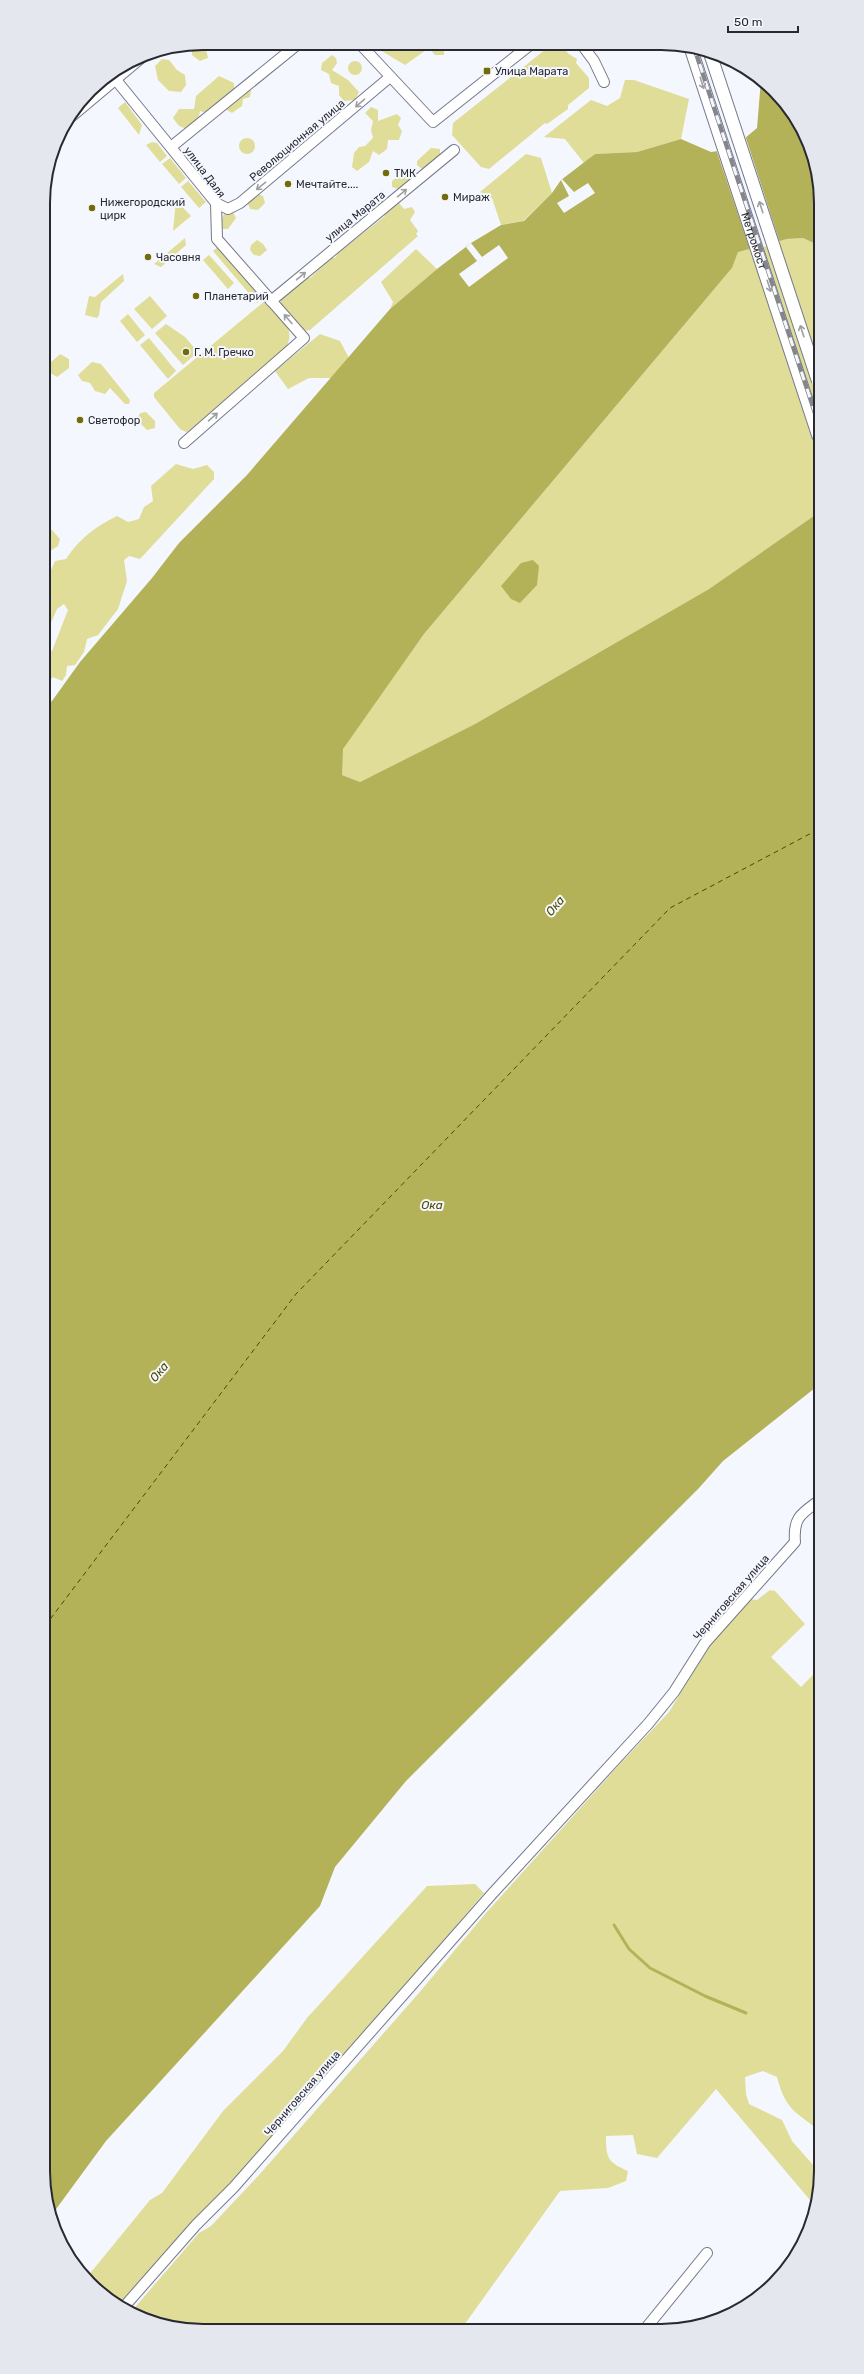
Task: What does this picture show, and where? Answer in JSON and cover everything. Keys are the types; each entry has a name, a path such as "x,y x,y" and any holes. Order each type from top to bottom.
{"main road":[{"name":"Метромост","path":"692,53 814,423"},
{"name":"Метромост","path":"712,59 814,369"}],"street":[{"path":"170,147 291,50"},
{"path":"365,50 433,122 524,50"},
{"path":"586,50 594,61 604,82"},
{"path":"98,92 116,80 129,69"},
{"name":"Революционная улица","path":"216,203 228,208 240,203 390,77"},
{"name":"улица Даля","path":"116,80 216,203 217,239 304,338 184,443"},
{"name":"улица Марата","path":"271,300 454,150"},
{"name":"Черниговская улица","path":"126,2304 196,2225 234,2187 495,1890 625,1749 674,1692 705,1643 795,1542 794,1527 799,1515 814,1504"},
{"path":"649,2324 707,2252"}],"shaded area":[{"path":"192,50 206,50 208,58 200,61 192,55"},
{"path":"380,50 426,50 405,65"},
{"path":"431,50 444,50 444,55 435,55"},
{"path":"545,50 565,50 577,59 576,63 589,78 589,88 568,105 568,109 547,124 545,123 489,169 481,167 452,135 453,123"},
{"path":"332,55 336,58 337,63 332,70 348,80 359,92 355,100 344,101 339,95 339,86 331,83 329,74 321,70 322,63"},
{"path":"162,59 169,60 177,70 185,75 186,85 181,92 169,91 158,80 155,66"},
{"path":"352,61 358,61 362,65 362,71 358,75 352,75 348,71 348,65"},
{"path":"219,76 234,83 234,91 206,113 200,111 198,120 187,129 179,126 173,118 179,109 194,109 196,96"},
{"path":"625,80 634,80 689,99 681,139 637,152 595,154 584,163 565,139 544,137 591,100 607,106 620,98"},
{"path":"244,90 251,90 250,97 243,99 242,106 232,113 227,110 226,104 236,97 242,98"},
{"path":"125,102 142,125 139,135 118,108"},
{"path":"371,107 378,110 378,121 397,114 401,118 398,125 402,131 399,140 388,140 387,149 379,155 373,151 369,162 357,171 352,167 354,153 359,147 365,146 373,138 371,130 373,121 365,113"},
{"path":"247,138 254,143 255,146 250,153 247,154 240,149 239,146 244,139"},
{"path":"152,142 157,143 167,156 160,162 146,145"},
{"path":"431,148 440,149 440,156 422,169 417,165 417,161"},
{"path":"526,154 541,158 552,193 523,221 501,225 492,198 480,192"},
{"path":"170,158 186,178 179,184 162,164"},
{"path":"407,169 412,171 413,176 398,189 392,187 392,181"},
{"path":"188,181 206,202 199,208 181,187"},
{"path":"382,190 390,200 399,203 404,209 412,207 415,212 410,220 418,231 416,234 418,236 310,330 304,331 281,304 281,299 308,277 310,278 332,257 335,258 338,253 385,216 376,206 378,194"},
{"path":"256,193 263,196 265,203 258,210 250,209 247,201"},
{"path":"176,200 191,216 173,231"},
{"path":"225,212 233,212 236,218 228,229 223,229 219,225"},
{"path":"185,238 186,245 161,267 154,264"},
{"path":"803,238 814,243 814,516 709,589 475,724 360,782 342,775 342,749 424,634 732,268 738,251 787,239"},
{"path":"257,240 263,244 267,250 260,256 254,255 250,250 251,245"},
{"path":"219,246 264,297 257,303 213,251"},
{"path":"416,249 437,269 390,309 393,302 381,282"},
{"path":"209,255 234,283 228,289 203,260"},
{"path":"123,274 124,281 101,302 99,315 97,318 85,315 89,296 95,297"},
{"path":"150,296 167,316 152,329 134,309"},
{"path":"266,300 281,316 288,327 289,340 286,348 192,431 186,432 180,429 154,397 154,393"},
{"path":"128,314 145,335 137,342 120,321"},
{"path":"166,324 185,337 198,352 183,365 155,333"},
{"path":"320,334 340,341 349,358 331,378 309,378 288,389 275,371"},
{"path":"149,338 176,371 168,379 140,345"},
{"path":"60,354 69,359 69,368 57,377 50,373 50,363"},
{"path":"92,362 101,364 130,400 129,404 125,404 110,388 105,394 95,391 90,383 82,381 78,375"},
{"path":"146,412 155,421 155,428 147,430 137,420 140,413"},
{"path":"176,464 193,469 207,465 214,472 214,479 140,559 129,556 124,560 127,581 118,609 98,635 87,639 84,652 75,665 67,666 66,675 62,681 53,677 50,680 50,652 52,651 68,610 64,604 57,609 50,625 50,572 55,561 66,559 82,539 102,524 117,516 128,522 139,519 144,507 153,501 151,486"},
{"path":"50,530 60,539 58,546 50,551"},
{"path":"770,1590 775,1591 805,1624 771,1657 801,1687 814,1674 814,2127 788,2104 780,2088 777,2077 763,2071 745,2077 746,2094 749,2104 782,2120 792,2141 814,2166 814,2181 811,2201 716,2089 657,2158 637,2154 633,2135 606,2136 607,2150 610,2159 616,2165 628,2171 626,2181 608,2188 560,2191 465,2324 193,2324 163,2319 135,2308 199,2233 211,2226 259,2175 418,1994 486,1913 619,1765 669,1712 718,1632 750,1599 757,1600"},
{"path":"475,1884 484,1893 300,2109 235,2180 192,2222 125,2303 102,2286 90,2274 92,2271 150,2200 162,2193 223,2111 283,2051 307,2018 427,1886"}],"water":[{"name":"Ока","path":"760,87 776,102 794,126 806,154 814,193 814,243 803,238 787,239 738,252 732,268 424,634 343,749 342,775 360,782 475,724 709,589 814,516 814,1389 723,1461 699,1488 406,1781 335,1867 320,1906 106,2141 55,2211 50,2181 50,702 80,662 152,578 179,543 247,475 390,309 437,269 471,243 501,225 524,221 552,193 561,180 595,154 637,152 681,139 711,152 732,149 757,128"},
{"path":"533,560 539,566 537,585 520,603 511,599 501,586 521,563"}],"pier":[{"path":"745,135 780,243 750,250 716,149 731,147"},
{"path":"562,179 574,192 588,183 595,193 564,213 557,203 569,196 561,180"},
{"path":"471,243 482,257 499,245 508,258 469,287 459,274 477,261 466,247"}],"waterway":[{"path":"614,1925 629,1949 650,1968 705,1996 746,2013"}],"ferry route":[{"path":"50,1619 296,1294 670,908 814,832"}],"railway":[{"path":"696,54 814,410"},
{"path":"708,57 814,370"}],"place":[{"name":"Улица Марата","path":"487,71"},
{"name":"ТМК","path":"386,173"},
{"name":"Мечтайте....","path":"288,184"},
{"name":"Мираж","path":"445,197"},
{"name":"Нижегородский цирк","path":"92,208"},
{"name":"Часовня","path":"148,257"},
{"name":"Планетарий","path":"196,296"},
{"name":"Г. М. Гречко","path":"186,352"},
{"name":"Светофор","path":"80,420"}]}
